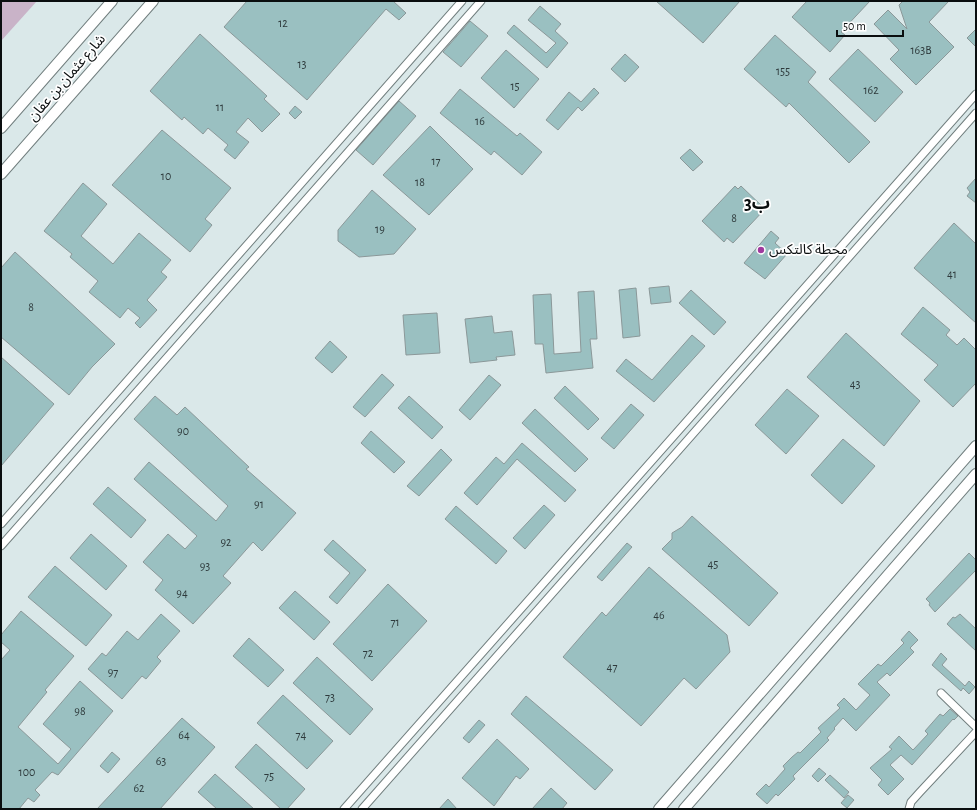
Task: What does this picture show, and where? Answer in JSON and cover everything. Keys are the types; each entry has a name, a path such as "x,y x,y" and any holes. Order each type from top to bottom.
{"street":[{"name":"شارع عثمان بن عفان","path":"1,128 112,1"},
{"name":"شارع عثمان بن عفان","path":"1,174 153,1"},
{"path":"1,524 462,1"},
{"path":"1,546 481,1"},
{"path":"344,809 976,94"},
{"path":"362,809 976,113"},
{"path":"665,807 775,674 976,446"},
{"path":"684,809 976,474"},
{"path":"941,693 976,727"},
{"path":"909,809 911,802 976,732"}],"shaded area":[{"path":"1,1 37,1 1,41"}],"building":[{"path":"247,1 393,1 406,13 399,20 386,9 307,100 224,27"},
{"path":"656,1 740,1 703,43"},
{"path":"807,1 870,1 841,32 845,35 830,52 792,17"},
{"path":"903,1 949,1 929,22 954,47 916,85 890,59 899,50 874,24 888,10 907,29 899,5"},
{"path":"540,6 561,24 555,31 568,43 547,68 507,33 514,25 546,53 556,43 528,20"},
{"path":"470,21 488,36 461,67 443,52"},
{"path":"976,29 976,47 967,38"},
{"path":"200,34 267,96 264,99 280,114 262,132 248,118 236,132 249,142 235,159 224,150 228,145 208,128 203,134 184,117 182,120 150,91"},
{"path":"775,35 816,72 808,82 870,142 849,163 789,103 786,107 744,69"},
{"path":"858,49 903,92 875,122 829,79"},
{"path":"506,50 539,79 514,108 481,78"},
{"path":"625,54 639,67 625,82 611,69"},
{"path":"594,88 599,93 582,111 578,107 558,130 546,120 569,92 581,102"},
{"path":"460,89 517,136 520,133 542,152 522,175 494,151 491,155 440,113"},
{"path":"399,101 416,116 373,165 356,150"},
{"path":"295,106 302,112 295,119 289,113"},
{"path":"430,126 473,169 429,215 383,175"},
{"path":"162,130 231,188 205,219 212,225 190,252 112,185"},
{"path":"690,149 703,162 693,171 680,158"},
{"path":"976,178 976,203 967,196 970,192 967,188"},
{"path":"83,183 107,204 81,236 113,264 139,233 171,260 161,272 167,277 147,300 157,310 140,328 135,323 140,318 128,308 120,318 89,292 98,281 70,257 72,254 44,231"},
{"path":"735,186 738,189 741,186 765,209 733,243 727,238 724,242 702,221"},
{"path":"372,190 416,229 394,254 359,257 338,241 338,230"},
{"path":"954,223 976,244 976,323 914,268"},
{"path":"771,231 779,238 775,243 787,254 765,279 744,263"},
{"path":"15,252 115,344 92,367 69,395 1,337 1,268"},
{"path":"669,286 671,302 651,304 649,288"},
{"path":"636,288 640,336 623,338 619,290"},
{"path":"691,290 726,322 714,335 679,303"},
{"path":"594,291 597,339 590,339 593,368 546,373 543,344 535,344 533,295 551,294 554,354 581,352 578,292"},
{"path":"923,307 950,330 946,335 957,345 964,338 976,350 976,383 953,407 924,380 938,365 901,334"},
{"path":"437,313 440,353 406,355 403,315"},
{"path":"492,316 494,333 512,331 515,355 496,357 497,360 470,363 465,319"},
{"path":"846,333 920,401 884,446 807,377"},
{"path":"692,335 705,346 654,402 616,371 626,359 652,380"},
{"path":"330,341 347,357 332,373 315,358"},
{"path":"1,357 54,404 1,466"},
{"path":"382,374 394,385 365,417 353,407"},
{"path":"489,375 501,385 470,420 459,410"},
{"path":"565,386 599,419 588,430 554,398"},
{"path":"787,389 819,416 786,454 755,425"},
{"path":"155,396 177,415 185,407 249,467 246,469 296,513 262,551 253,542 223,576 231,583 193,624 155,590 163,580 143,562 168,534 185,549 197,536 134,479 149,462 216,521 228,506 134,419"},
{"path":"409,396 443,427 432,439 398,408"},
{"path":"631,404 644,415 614,449 601,438"},
{"path":"535,409 588,459 575,472 522,423"},
{"path":"371,431 405,462 394,473 361,443"},
{"path":"843,439 875,466 842,504 811,475"},
{"path":"522,443 576,490 565,502 517,459 477,505 464,493 496,457 504,464"},
{"path":"441,449 452,460 419,496 407,486"},
{"path":"108,487 146,520 131,538 93,504"},
{"path":"544,505 555,515 525,549 513,538"},
{"path":"456,506 507,551 496,564 445,519"},
{"path":"692,516 778,593 749,626 662,549 672,539 672,533 682,527"},
{"path":"91,534 127,566 106,590 70,558"},
{"path":"333,540 366,570 337,604 329,597 350,573 324,550"},
{"path":"627,543 632,547 602,581 597,577"},
{"path":"969,553 976,560 976,570 935,612 926,599"},
{"path":"55,566 112,615 86,646 28,597"},
{"path":"649,567 727,635 730,652 696,689 684,678 641,726 563,657 602,612 606,616"},
{"path":"388,584 427,621 372,681 333,644"},
{"path":"295,591 330,622 314,640 279,608"},
{"path":"21,611 74,656 45,690 47,692 18,727 58,764 71,749 43,724 80,681 113,711 58,775 52,772 35,790 40,795 34,802 28,798 19,809 1,809 1,660 10,650 1,642 1,635"},
{"path":"161,614 180,631 157,657 161,661 146,679 142,676 122,699 88,669 102,653 106,656 127,631 138,640"},
{"path":"960,614 976,629 976,651 947,624 953,617 955,618"},
{"path":"909,631 918,640 910,648 914,652 890,676 887,673 877,682 890,695 856,731 843,718 827,738 829,740 793,776 795,779 778,796 776,794 767,804 756,794 766,784 769,787 785,769 783,766 798,752 800,753 821,732 818,728 840,708 837,705 844,698 856,710 870,695 858,684 878,664 881,666 904,643 901,640"},
{"path":"249,638 284,670 268,687 233,656"},
{"path":"941,653 947,659 942,665 965,686 969,681 975,687 969,694 963,688 961,691 932,665"},
{"path":"317,657 373,709 350,735 293,683"},
{"path":"283,695 333,741 307,769 257,723"},
{"path":"526,696 613,770 595,790 511,714"},
{"path":"950,709 958,716 954,720 953,719 912,765 901,755 890,765 904,779 888,795 878,785 882,780 870,768 892,749 889,747 899,736 913,750 928,734 925,731 940,714 943,716"},
{"path":"182,718 215,747 160,809 97,809"},
{"path":"479,720 485,725 469,743 463,738"},
{"path":"497,739 529,769 520,779 516,776 494,806 462,778"},
{"path":"256,744 305,789 287,809 281,809 235,767"},
{"path":"112,752 120,759 108,773 100,766"},
{"path":"819,768 826,774 818,782 812,776"},
{"path":"215,774 254,809 217,809 198,792"},
{"path":"830,775 849,792 844,798 825,780"},
{"path":"551,788 567,803 562,809 532,809"},
{"path":"848,795 854,800 847,808 841,803"},
{"path":"448,799 457,809 439,809"}],"place":[{"name":"محطة كالتكس","path":"761,250"}],"district":[{"name":"ب3","path":"757,204"}]}
